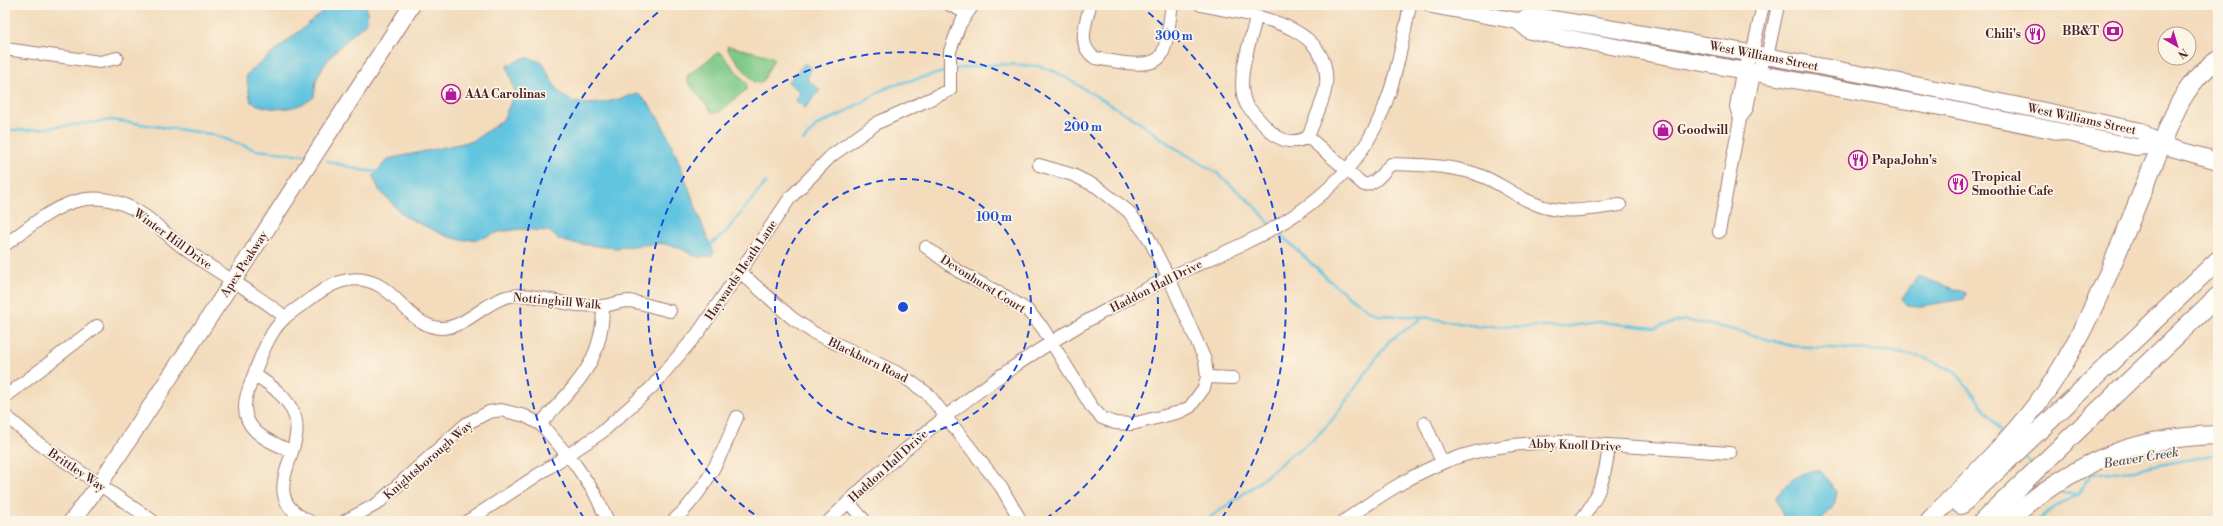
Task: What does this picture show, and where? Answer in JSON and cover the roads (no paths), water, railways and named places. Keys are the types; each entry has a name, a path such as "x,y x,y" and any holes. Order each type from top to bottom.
{"highway":[{"path":"1929,521 1998,450 2029,414 2054,380 2073,346 2101,289 2171,119 2194,80 2208,66 2218,60"},
{"path":"1944,521 2218,260"},
{"path":"1983,521 2218,296"},
{"path":"2005,521 2061,478 2091,462 2146,442 2175,437 2218,435"}],"main road":[{"name":"Apex Peakway","path":"72,521 99,484 233,281 412,5"},
{"name":"West Williams Street","path":"1432,5 1518,21 1533,16 1759,55 1935,88 2141,130 2161,145"},
{"name":"West Williams Street","path":"1518,21 1530,31 1940,108 2136,148 2161,145"},
{"path":"2161,145 2218,161"}],"street":[{"path":"950,5 969,9"},
{"path":"1090,5 1083,44 1088,53 1095,58 1146,64 1155,61 1162,54 1172,5"},
{"path":"1201,5 1256,18 1279,24 1301,32 1314,45 1322,59 1326,76 1324,93 1308,136 1292,143 1281,140 1247,106 1243,99 1241,90 1242,77 1256,18"},
{"name":"Haddon Hall Drive","path":"830,521 848,502 909,446 947,416 1052,342 1169,278 1268,232 1293,218 1322,195 1347,168 1365,145 1383,111 1399,63 1410,5"},
{"path":"1759,55 1763,5"},
{"path":"1719,232 1740,119 1747,108 1748,73 1759,55 1778,5"},
{"name":"Haywards Heath Lane","path":"468,521 568,457 601,433 651,388 698,333 790,198 831,156 878,123 950,90 950,52 954,36 969,9"},
{"path":"5,50 100,62 118,58"},
{"path":"1308,136 1347,168 1364,185 1371,184 1391,164 1431,165 1484,177 1532,203 1560,211 1578,211 1620,205"},
{"path":"1039,165 1086,181 1118,202 1144,229 1169,278 1205,360 1207,377 1233,378"},
{"name":"Winter Hill Drive","path":"5,245 58,206 82,200 107,200 130,207 144,216 177,243 285,317"},
{"name":"Devonhurst Court","path":"926,247 958,271 1019,303 1034,316 1052,342 1091,406 1102,418 1115,423 1132,424 1180,412 1197,399 1204,388 1207,377"},
{"name":"Blackburn Road","path":"740,272 792,318 814,333 909,379 928,394 947,416 1001,487 1021,521"},
{"name":"Nottinghill Walk","path":"285,317 333,283 346,279 359,279 381,286 416,318 441,328 459,323 494,302 515,296 577,305 603,306 629,302 670,311"},
{"path":"540,424 582,378 590,366 602,334 603,306"},
{"path":"285,317 272,334 245,404 245,413 249,423 262,438 291,451"},
{"path":"5,397 97,326"},
{"path":"255,375 277,391 292,410 297,429 291,451 284,494 290,507 298,515 309,521"},
{"name":"Knightsborough Way","path":"345,521 377,504 458,430 482,415 495,410 509,411 540,424 568,457 594,492 608,521"},
{"name":"Brittley Way","path":"5,415 38,443 153,521"},
{"path":"673,521 700,491 714,467 737,417"},
{"path":"1425,423 1442,462"},
{"name":"Abby Knoll Drive","path":"1344,521 1391,488 1442,462 1467,453 1512,444 1561,442 1730,453"},
{"path":"1580,521 1600,490 1606,471 1609,445"},
{"path":"848,502 865,521"}],"water":[{"path":"331,5 366,5 368,21 333,54 321,70 315,85 314,97 299,105 276,109 251,102 246,75"},
{"path":"525,57 542,62 557,89 565,97 574,102 595,104 638,94 650,106 661,123 681,167 706,235 714,252 712,256 697,257 678,247 660,243 614,248 572,243 560,240 549,231 520,229 499,232 479,239 461,240 446,236 404,216 379,190 373,176 388,159 473,141 503,120 515,92 507,66"},
{"path":"805,63 812,68 807,79 820,90 805,108 796,101 800,92 788,82"},
{"path":"1918,276 1966,293 1964,299 1920,306 1906,305 1902,298"},
{"path":"1820,470 1837,492 1834,505 1821,521 1785,521 1776,497 1785,486 1795,478 1806,472"}],"waterway":[{"path":"954,69 1000,64 1038,66 1056,72 1133,118 1172,146 1217,173 1255,206 1271,225"},
{"path":"803,141 817,125 842,114 882,90 894,85 947,71"},
{"path":"5,130 31,130 112,120 211,134 256,150 304,155"},
{"path":"327,161 361,170 379,172"},
{"path":"708,243 711,244 725,233 766,182"},
{"path":"1276,230 1329,280 1355,301 1378,315 1424,317 1476,326 1562,327 1599,322 1654,328 1685,320 1730,329 1792,346 1887,351 1925,358 1954,371 1968,387 2003,434"},
{"path":"1205,521 1257,484 1287,458 1315,438 1332,420 1389,341 1424,317"},
{"name":"Beaver Creek","path":"2038,521 2055,506 2077,495 2091,474 2134,470 2218,454"},
{"path":"2023,455 2032,465"},
{"path":"2059,490 2064,493 2077,495"}],"place":[{"name":"BB&T","path":"2113,31"},
{"name":"Chili's","path":"2035,34"},
{"name":"AAA Carolinas","path":"451,94"},
{"name":"Goodwill","path":"1663,130"},
{"name":"Papa John's","path":"1858,160"},
{"name":"Tropical Smoothie Cafe","path":"1958,184"}]}
